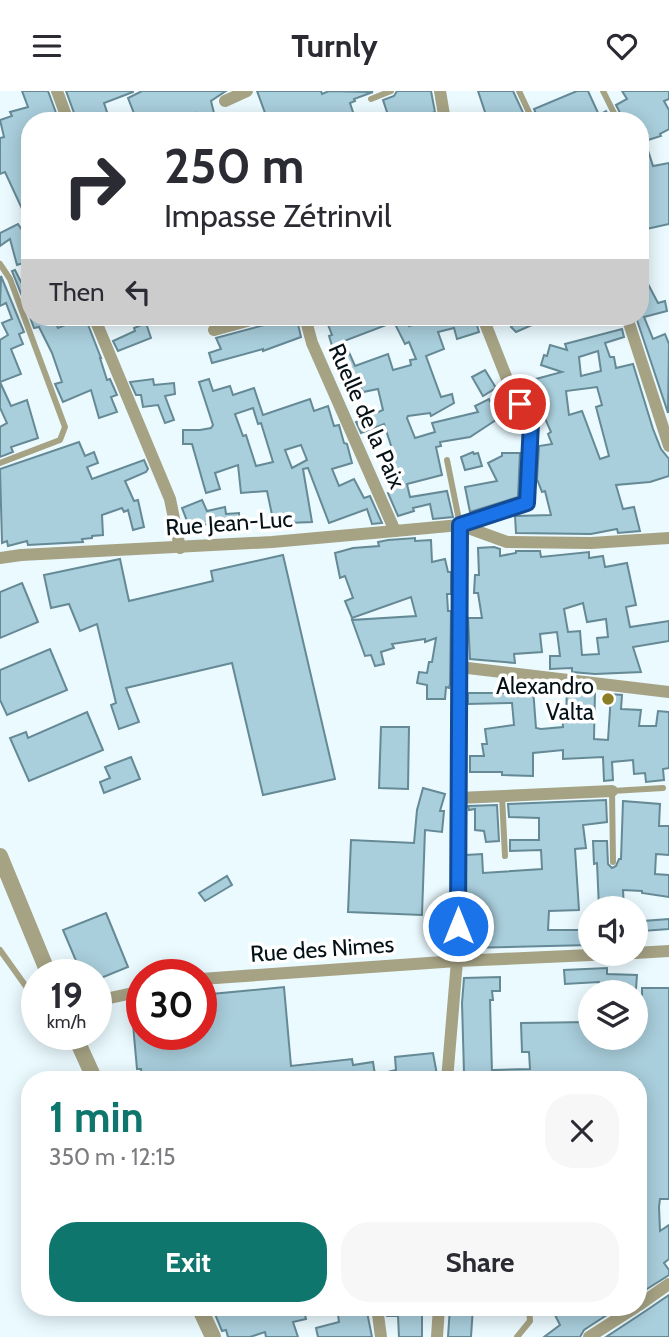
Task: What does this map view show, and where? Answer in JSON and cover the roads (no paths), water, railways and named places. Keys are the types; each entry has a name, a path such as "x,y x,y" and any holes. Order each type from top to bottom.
{"street":[{"path":"57,91 65,112"},
{"path":"225,101 247,91"},
{"path":"440,91 444,112"},
{"path":"101,326 170,499 180,548"},
{"path":"214,330 229,326"},
{"name":"Ruelle de la Paix","path":"307,326 312,344 395,531"},
{"path":"460,525 527,503 531,423 509,384 486,326"},
{"path":"630,326 669,446"},
{"path":"460,525 507,542 592,543 669,538"},
{"path":"448,1071 457,961 460,525"},
{"name":"Rue Jean-Luc","path":"0,558 180,548 460,525"},
{"path":"459,667 669,692"},
{"path":"458,798 612,791"},
{"path":"0,856 42,959"},
{"path":"648,952 669,951"},
{"name":"Rue des Nimes","path":"217,978 578,956"},
{"path":"81,1050 90,1071"},
{"path":"647,1299 669,1285"},
{"path":"203,1316 212,1337"},
{"path":"378,1316 381,1337"},
{"path":"437,1337 438,1316"},
{"path":"589,1337 622,1316"}],"lane":[{"path":"372,99 391,91"},
{"path":"519,91 529,112"},
{"path":"603,91 614,112"},
{"path":"0,264 10,279 21,309"},
{"path":"0,463 60,440 65,427 27,326"},
{"path":"447,460 460,525"},
{"path":"613,862 612,791 663,788"},
{"path":"502,796 505,856"},
{"path":"0,950 21,979"},
{"path":"517,1337 530,1321 530,1316"}],"place":[{"name":"Alexandro Valta","path":"608,699"}]}
